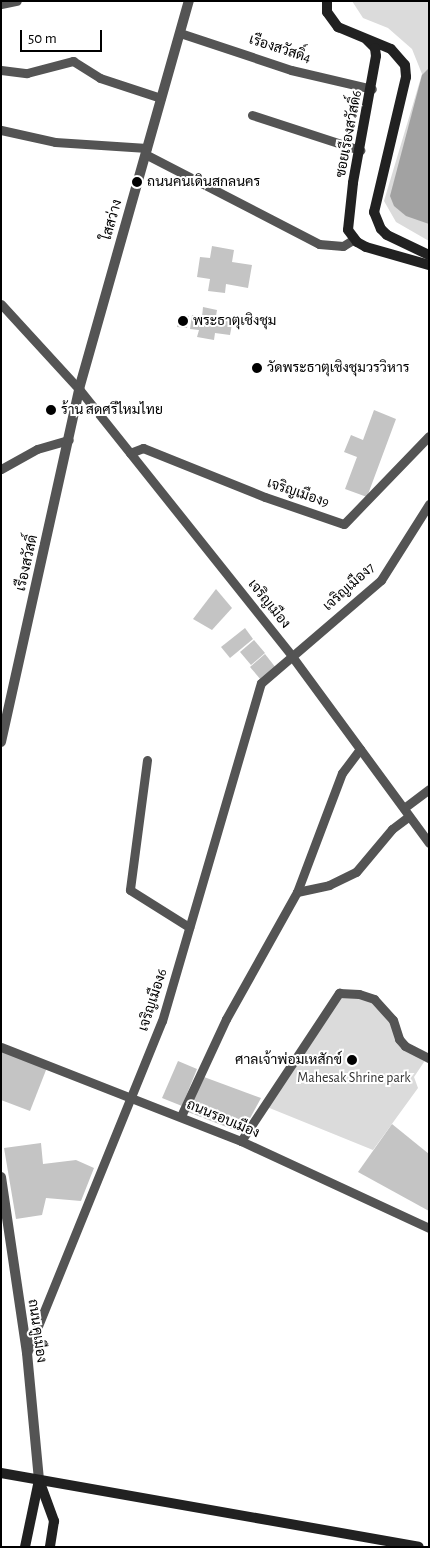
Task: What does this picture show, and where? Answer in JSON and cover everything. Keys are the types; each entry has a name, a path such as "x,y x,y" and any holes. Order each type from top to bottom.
{"main road":[{"path":"327,1 331,20 338,27 391,49 405,65 406,71 374,204 375,220 387,235 429,255"},
{"name":"ซอยเรืองสวัสดิ์6","path":"354,239 348,224 376,56 375,48 364,38"},
{"path":"354,239 366,247 429,265"},
{"path":"1,1473 419,1547"},
{"path":"25,1547 39,1480"},
{"path":"39,1480 54,1521 50,1547"}],"street":[{"path":"1,4 17,1"},
{"name":"ใสสว่าง","path":"79,389 189,1"},
{"name":"เรืองสวัสดิ์4","path":"180,33 291,70 372,89"},
{"path":"1,70 27,73 73,61 100,78 161,98"},
{"path":"252,115 360,150"},
{"path":"1,130 55,142 146,151 319,244 342,246 354,239"},
{"name":"เจริญเมือง","path":"1,304 79,389 291,655 429,843"},
{"name":"เรืองสวัสดิ์","path":"1,742 79,389"},
{"name":"เจริญเมือง9","path":"130,453 143,448 265,497 344,524 429,436"},
{"path":"1,469 37,449 69,440"},
{"name":"เจริญเมือง7","path":"291,655 381,580 429,504"},
{"name":"เจริญเมือง6","path":"27,1353 162,1021 261,683 291,655"},
{"path":"181,1116 226,1019 297,892 342,773 360,749"},
{"path":"147,760 130,890 189,927"},
{"path":"404,808 429,789"},
{"path":"297,892 329,885 356,872 392,829 409,816"},
{"path":"241,1141 339,993 359,994 374,999 393,1020 399,1039 405,1046 429,1058"},
{"name":"ถนนรอบเมือง","path":"1,1047 241,1141 429,1228"},
{"name":"ถนน คูเมือง","path":"1,1177 27,1353 39,1480"}],"green space":[{"path":"352,1 429,1 429,241 396,222 384,201 422,74 412,49 388,28 363,18"},
{"name":"Mahesak Shrine park","path":"342,992 368,995 387,1012 399,1039 426,1059 414,1077 418,1088 373,1150 267,1107"}],"shaded area":[{"path":"429,68 429,224 406,216 394,206 390,196 422,75"}],"building":[{"path":"212,246 234,250 232,262 252,265 248,288 226,284 225,293 208,291 210,279 197,277 200,257 210,258"},
{"path":"203,307 217,310 216,316 233,319 230,335 215,333 214,340 197,337 199,330 190,329 192,315 202,317"},
{"name":"พระธาตุเชิงชุม","path":"179,315 189,316 187,328 177,327"},
{"path":"374,410 396,419 367,497 345,489 357,457 344,452 351,435 363,440"},
{"path":"216,589 232,608 212,630 193,619"},
{"path":"245,628 253,639 230,658 221,647"},
{"path":"254,640 265,653 251,665 240,652"},
{"path":"265,654 276,668 261,680 250,667"},
{"path":"1,1047 48,1065 30,1111 1,1100"},
{"path":"178,1061 197,1069 182,1106 162,1098"},
{"path":"204,1077 261,1098 242,1133 188,1112"},
{"path":"392,1124 429,1154 429,1211 358,1172"},
{"path":"41,1143 43,1164 76,1160 94,1168 81,1201 46,1198 42,1215 16,1219 4,1148"}],"place":[{"name":"ถนนคนเดินสกลนคร","path":"137,182"},
{"name":"พระธาตุเชิงชุม","path":"183,321"},
{"name":"วัดพระธาตุเชิงชุมวรวิหาร","path":"257,368"},
{"name":"ร้าน สดศรีไหมไทย","path":"51,410"},
{"name":"ศาลเจ้าพ่อมเหสักข์","path":"352,1060"}]}
